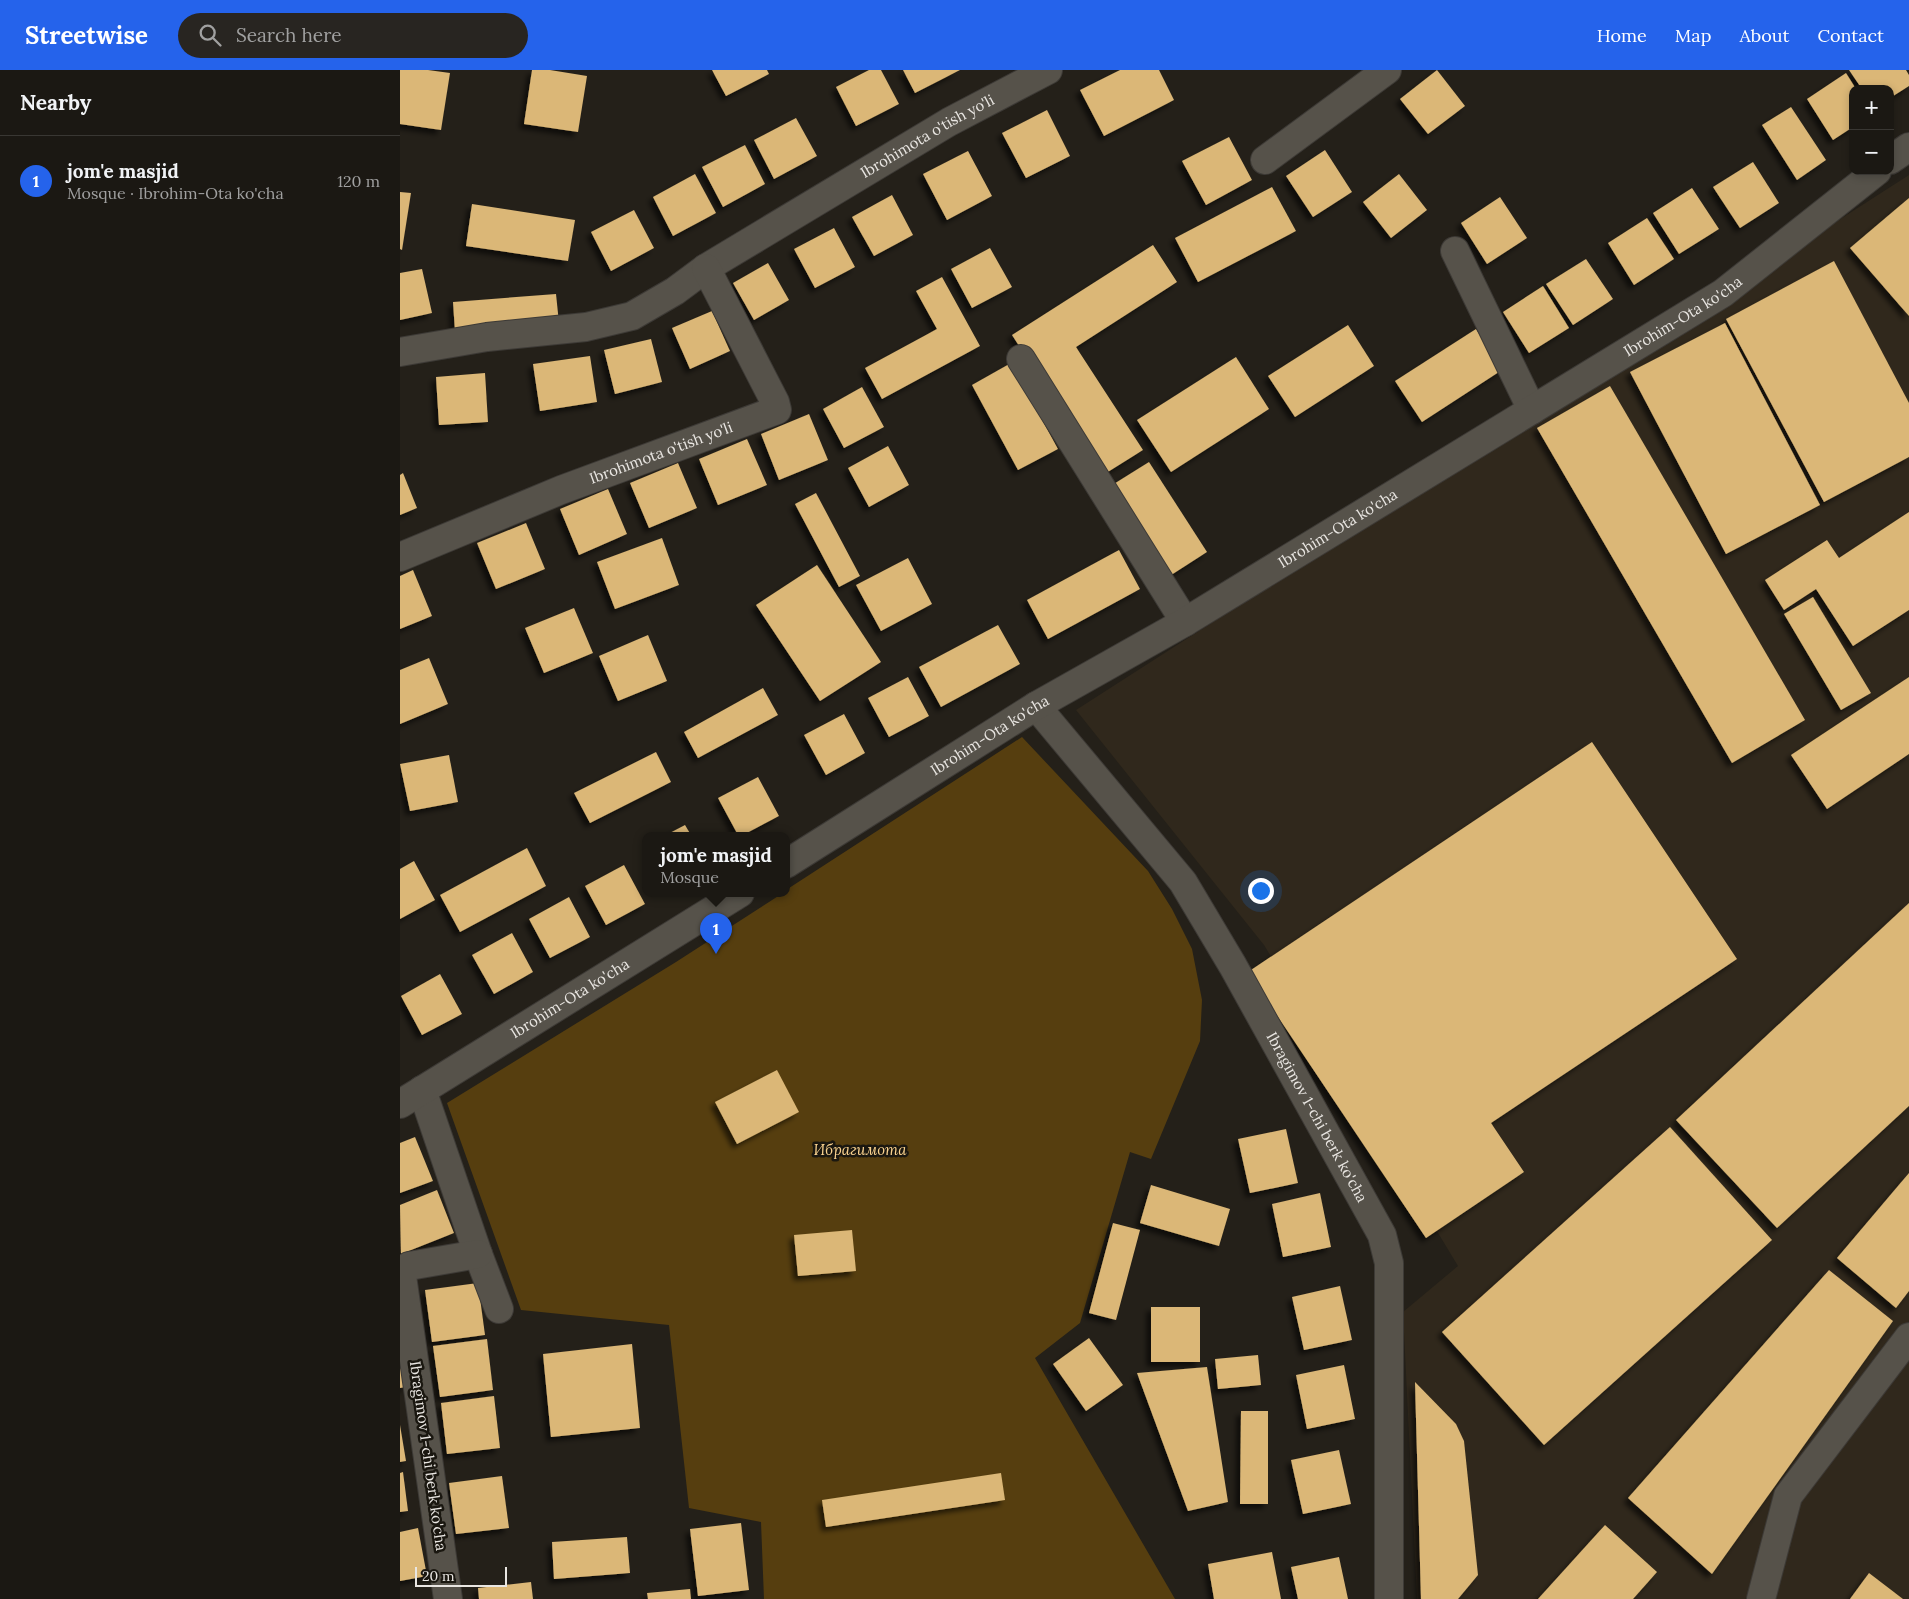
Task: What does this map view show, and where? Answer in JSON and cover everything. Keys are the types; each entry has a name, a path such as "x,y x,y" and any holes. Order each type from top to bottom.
{"street":[{"name":"Ibrohimota o'tish yo'li","path":"400,352 487,337 586,328 632,316 675,291 706,268 949,122 1048,70"},
{"path":"1265,160 1387,70"},
{"path":"1894,157 1909,147"},
{"name":"Ibrohim-Ota ko'cha","path":"790,861 1036,706 1185,622 1723,293 1872,175"},
{"path":"1455,251 1532,410"},
{"name":"Ibrohimota o'tish yo'li","path":"400,557 562,490 777,410 775,402 706,268"},
{"path":"1021,359 1185,622"},
{"name":"Ibragimov 1-chi berk ko'cha","path":"1036,706 1183,882 1233,966 1388,1249 1389,1599"},
{"name":"Ibrohim-Ota ko'cha","path":"407,1095 733,897"},
{"path":"407,1095 478,1254 499,1309"},
{"name":"Ibragimov 1-chi berk ko'cha","path":"448,1599 402,1276 409,1266 478,1254"},
{"path":"1761,1599 1788,1496 1909,1337"}],"shaded area":[{"path":"1909,175 1909,1599 1417,1599 1403,1312 1458,1266 1264,945 1076,710"}],"green space":[{"name":"Ибрагимота","path":"1022,737 1148,871 1172,909 1192,949 1202,1000 1200,1041 1151,1159 1130,1152 1080,1323 1035,1358 1175,1599 764,1599 761,1522 689,1508 669,1325 521,1310 447,1103 676,962 777,897 790,897 790,887"}],"building":[{"path":"400,70 428,70 450,73 441,130 400,124"},
{"path":"532,70 550,70 587,76 578,132 524,124"},
{"path":"712,70 767,70 769,74 726,96"},
{"path":"869,70 881,70 899,104 856,126 836,87"},
{"path":"903,70 960,70 915,93"},
{"path":"1120,70 1159,70 1174,100 1104,136 1080,90"},
{"path":"1437,70 1465,106 1428,134 1400,99"},
{"path":"1849,70 1906,70 1909,75 1909,86 1894,95 1894,85 1859,85"},
{"path":"1846,73 1854,85 1849,85 1849,130 1833,140 1807,99"},
{"path":"1791,107 1826,160 1797,180 1762,125"},
{"path":"1047,110 1070,156 1026,178 1002,133"},
{"path":"796,118 817,156 774,179 754,140"},
{"path":"1229,137 1252,180 1206,205 1182,161"},
{"path":"745,145 765,184 723,207 702,167"},
{"path":"1325,150 1352,192 1313,217 1286,176"},
{"path":"968,151 992,196 947,220 923,174"},
{"path":"1753,162 1779,203 1740,228 1713,187"},
{"path":"695,174 716,213 673,236 653,197"},
{"path":"1399,174 1427,210 1391,238 1363,202"},
{"path":"1272,187 1296,231 1198,282 1175,238"},
{"path":"1692,188 1719,229 1679,254 1653,213"},
{"path":"400,192 411,193 402,250 400,249"},
{"path":"892,195 913,235 874,256 852,217"},
{"path":"1500,197 1527,238 1487,264 1461,223"},
{"path":"1909,198 1909,316 1850,248"},
{"path":"472,204 575,220 568,261 466,246"},
{"path":"634,210 654,248 611,271 591,232"},
{"path":"1647,218 1674,259 1634,285 1608,243"},
{"path":"834,228 855,267 815,288 794,249"},
{"path":"1153,245 1177,282 1076,347 1143,450 1103,475 1012,335"},
{"path":"990,248 1012,287 972,308 951,269"},
{"path":"1586,259 1613,299 1573,325 1546,284"},
{"path":"1834,261 1909,403 1909,457 1824,502 1726,319"},
{"path":"768,263 789,300 754,320 733,283"},
{"path":"422,269 432,313 400,320 400,273"},
{"path":"942,277 980,346 882,399 865,368 937,329 916,291"},
{"path":"1543,286 1569,328 1529,353 1503,312"},
{"path":"556,294 559,323 455,331 453,302"},
{"path":"712,311 730,351 690,369 672,328"},
{"path":"1725,323 1820,505 1726,554 1630,372"},
{"path":"1348,325 1374,366 1295,417 1268,376"},
{"path":"1476,329 1502,370 1422,422 1395,381"},
{"path":"651,339 662,382 615,394 604,350"},
{"path":"590,356 597,402 540,411 533,364"},
{"path":"1236,357 1269,409 1171,472 1137,420"},
{"path":"1011,363 1058,449 1018,470 972,385"},
{"path":"485,373 488,422 439,425 436,377"},
{"path":"1610,386 1805,720 1732,763 1537,428"},
{"path":"862,387 884,427 844,448 823,409"},
{"path":"809,414 828,460 779,480 761,434"},
{"path":"747,439 767,485 718,505 699,459"},
{"path":"888,446 909,485 869,507 848,468"},
{"path":"1149,462 1207,552 1168,577 1109,487"},
{"path":"678,463 697,508 649,528 630,483"},
{"path":"403,473 417,508 400,515 400,475"},
{"path":"608,489 627,534 579,555 560,509"},
{"path":"816,493 860,576 839,587 795,504"},
{"path":"1909,512 1909,610 1853,646 1816,589 1784,610 1765,580 1827,540 1839,558"},
{"path":"526,523 545,569 496,589 477,543"},
{"path":"662,538 679,585 615,609 597,562"},
{"path":"1119,550 1140,589 1048,639 1027,600"},
{"path":"908,558 932,604 881,631 856,585"},
{"path":"817,565 881,662 820,701 756,605"},
{"path":"413,570 432,616 400,629 400,576"},
{"path":"1813,597 1871,693 1841,710 1784,614"},
{"path":"574,608 593,653 544,673 525,628"},
{"path":"998,625 1020,664 941,707 919,667"},
{"path":"648,635 667,681 618,701 599,656"},
{"path":"429,658 448,704 400,724 400,670"},
{"path":"908,677 929,716 889,737 868,698"},
{"path":"1909,677 1909,754 1827,809 1791,755"},
{"path":"763,688 778,715 698,758 684,732"},
{"path":"844,714 865,753 826,775 804,735"},
{"path":"1592,742 1737,959 1491,1123 1524,1172 1426,1238 1248,972"},
{"path":"656,752 671,782 590,823 574,793"},
{"path":"449,755 458,802 410,811 400,764"},
{"path":"758,777 779,816 749,832 736,832 718,798"},
{"path":"685,825 689,832 672,832"},
{"path":"527,848 546,886 460,932 440,895"},
{"path":"414,861 435,900 400,919 400,869"},
{"path":"624,865 645,904 606,925 585,886"},
{"path":"569,897 590,937 550,958 529,919"},
{"path":"1909,903 1909,1106 1777,1228 1676,1120"},
{"path":"512,933 533,972 494,994 472,955"},
{"path":"440,974 462,1014 422,1035 401,996"},
{"path":"777,1070 799,1112 737,1144 715,1102"},
{"path":"1670,1127 1772,1240 1544,1445 1442,1332"},
{"path":"1286,1129 1298,1183 1250,1193 1238,1139"},
{"path":"415,1137 433,1181 400,1193 400,1143"},
{"path":"1909,1173 1909,1291 1896,1308 1837,1258"},
{"path":"1151,1185 1230,1209 1219,1246 1140,1223"},
{"path":"437,1190 454,1233 401,1254 400,1205"},
{"path":"1320,1193 1331,1247 1283,1257 1272,1204"},
{"path":"1113,1223 1140,1230 1116,1320 1089,1313"},
{"path":"852,1230 856,1271 798,1276 794,1235"},
{"path":"1829,1270 1893,1321 1712,1574 1628,1498"},
{"path":"478,1283 485,1335 432,1342 425,1290"},
{"path":"1340,1286 1352,1340 1304,1350 1292,1297"},
{"path":"1151,1307 1200,1307 1200,1362 1151,1362"},
{"path":"1089,1338 1123,1385 1086,1411 1053,1364"},
{"path":"487,1339 493,1390 440,1397 433,1346"},
{"path":"632,1344 640,1428 551,1437 543,1354"},
{"path":"1258,1355 1261,1385 1218,1389 1215,1359"},
{"path":"400,1364 406,1387 400,1388"},
{"path":"1344,1365 1355,1419 1307,1429 1296,1375"},
{"path":"1207,1367 1228,1502 1188,1511 1137,1373"},
{"path":"1415,1382 1456,1424 1464,1441 1478,1575 1458,1599 1421,1599"},
{"path":"494,1396 500,1448 447,1454 441,1403"},
{"path":"1241,1411 1268,1411 1268,1504 1240,1504"},
{"path":"400,1425 406,1461 400,1462"},
{"path":"1339,1450 1351,1504 1303,1514 1291,1460"},
{"path":"403,1472 408,1511 400,1512 400,1473"},
{"path":"1001,1473 1005,1500 826,1527 822,1500"},
{"path":"502,1476 509,1528 456,1534 449,1483"},
{"path":"741,1523 749,1590 698,1596 690,1529"},
{"path":"1605,1525 1657,1572 1633,1599 1538,1599"},
{"path":"418,1528 427,1576 400,1581 400,1532"},
{"path":"627,1537 630,1573 554,1579 552,1542"},
{"path":"1272,1552 1281,1599 1214,1599 1208,1564"},
{"path":"1339,1557 1348,1599 1298,1599 1291,1567"},
{"path":"1869,1573 1903,1599 1850,1599"},
{"path":"531,1582 533,1599 479,1599 478,1588"},
{"path":"690,1589 691,1599 648,1599 647,1593"}],"place":[{"name":"jom'e masjid","path":"716,954"}]}
